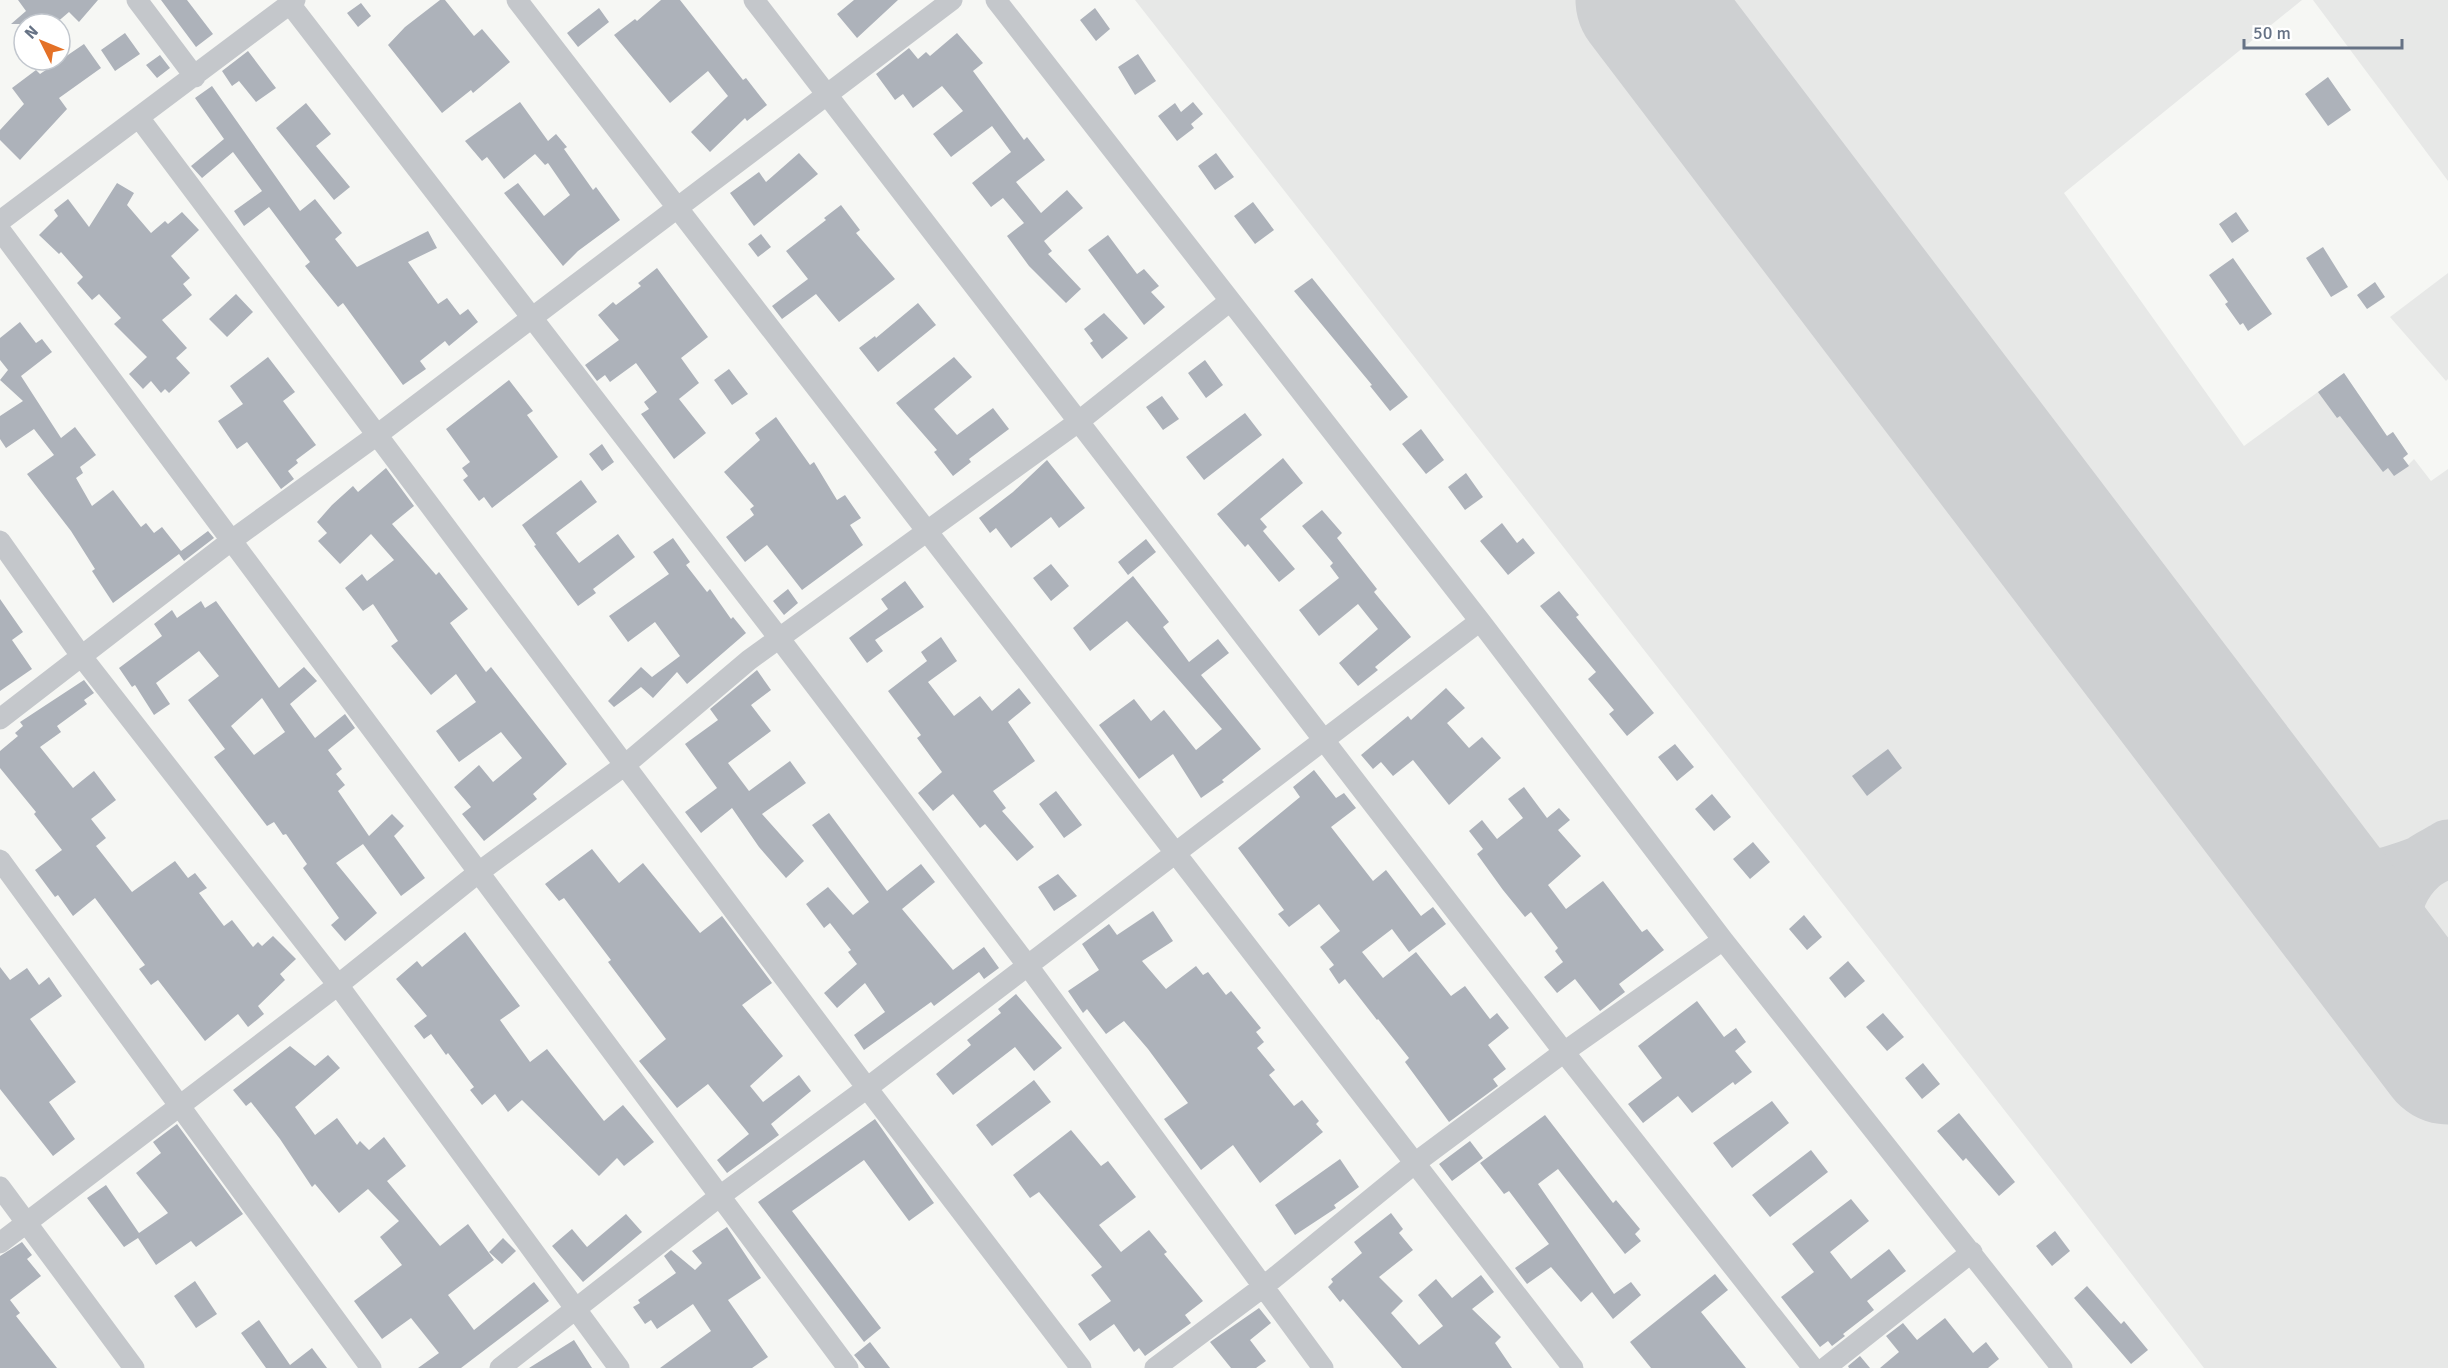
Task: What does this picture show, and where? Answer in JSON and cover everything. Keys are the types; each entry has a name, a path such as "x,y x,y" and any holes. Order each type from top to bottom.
{"street":[{"path":"137,0 195,77"},
{"path":"517,0 1573,1368"},
{"path":"754,0 1564,1052 1813,1368"},
{"path":"0,719 231,540 377,435 952,0"},
{"path":"996,0 1480,621 1723,940 2062,1368"},
{"path":"0,221 140,119 292,2 1028,966 1323,1368"},
{"path":"140,119 867,1088 1081,1368"},
{"path":"0,230 848,1368"},
{"path":"0,1243 338,985 479,872 625,765 722,682 779,638 928,533 1078,422 1230,301"},
{"path":"0,541 82,657 338,985 619,1368"},
{"path":"500,1368 720,1196 867,1088 1323,738 1480,621"},
{"path":"0,860 371,1368"},
{"path":"1155,1368 1263,1287 1415,1163 1564,1052 1723,940"},
{"path":"0,1187 134,1368"},
{"path":"1825,1368 1972,1252"}],"shaded area":[{"path":"1135,0 2302,0 2064,193 2244,446 2344,373 2387,436 2393,432 2408,454 2403,458 2408,465 2414,459 2431,481 2448,469 2448,1368 2204,1368"},
{"path":"2313,0 2448,0 2448,181"},
{"path":"2448,273 2448,379 2446,381 2390,317"}],"building":[{"path":"18,0 98,0 79,22 72,12 26,11"},
{"path":"161,0 187,0 213,34 196,47"},
{"path":"440,0 445,0 474,36 482,29 510,62 473,93 471,90 442,113 388,45 405,27"},
{"path":"661,0 680,0 743,80 746,78 767,105 747,121 745,118 710,152 691,132 728,96 708,71 670,103 614,35 635,19 637,21"},
{"path":"854,0 898,0 857,38 837,14"},
{"path":"361,3 371,16 358,27 347,13"},
{"path":"599,8 609,22 578,47 567,33"},
{"path":"1095,8 1110,29 1096,41 1080,20"},
{"path":"125,33 140,54 115,71 101,50"},
{"path":"957,33 983,63 973,71 1024,140 1027,137 1045,160 1016,182 1041,213 1067,190 1083,208 1044,241 1052,251 1048,254 1081,289 1066,303 1029,266 1007,236 1024,223 1003,198 991,207 972,183 1011,152 992,126 951,157 933,134 963,111 942,86 913,108 903,94 895,100 876,74 909,48 918,59 926,52 930,56"},
{"path":"84,44 101,68 59,98 67,109 20,160 0,140 0,130 24,104 12,88 33,72 40,74 43,72 72,72 72,52"},
{"path":"248,51 276,88 256,102 239,81 232,86 222,71"},
{"path":"1138,54 1156,81 1135,95 1118,67"},
{"path":"160,55 170,68 157,78 146,65"},
{"path":"2328,77 2351,110 2328,126 2305,94"},
{"path":"212,86 300,211 315,199 342,233 335,239 357,267 428,231 437,248 408,262 438,304 447,298 460,315 468,309 478,322 449,346 445,341 420,361 426,369 403,385 343,303 338,307 305,266 310,262 269,207 244,226 234,211 262,191 233,152 202,178 191,166 224,139 195,98"},
{"path":"520,102 548,141 556,134 567,147 564,149 593,190 596,187 620,220 578,251 563,266 504,193 518,183 544,216 570,195 548,163 545,165 535,154 504,179 487,157 482,161 465,141"},
{"path":"1193,102 1203,114 1191,124 1194,128 1177,141 1158,116 1175,103 1181,112"},
{"path":"306,103 331,134 316,146 350,187 334,200 276,128"},
{"path":"799,153 818,174 754,226 730,193 759,172 766,182"},
{"path":"1216,153 1234,177 1215,190 1198,166"},
{"path":"117,183 134,193 127,205 151,233 165,221 168,224 182,212 199,230 171,256 190,278 183,284 192,295 162,320 187,348 176,358 190,373 169,393 165,389 161,393 151,381 143,389 129,374 147,357 114,324 121,318 99,294 92,300 77,283 83,277 61,252 59,254 39,235 58,216 54,210 68,199 89,227"},
{"path":"1253,202 1274,230 1255,244 1234,216"},
{"path":"841,205 860,230 856,233 895,279 839,322 816,294 782,319 772,306 808,279 786,251 826,220 824,218"},
{"path":"2236,212 2249,231 2232,243 2219,224"},
{"path":"761,234 771,247 758,257 748,244"},
{"path":"1108,235 1137,274 1144,269 1159,286 1151,292 1165,307 1144,325 1088,250"},
{"path":"2323,247 2348,287 2331,297 2306,258"},
{"path":"2233,258 2272,314 2248,331 2243,323 2240,325 2225,304 2228,302 2209,275"},
{"path":"657,268 708,337 681,358 699,383 679,399 706,433 674,459 641,414 649,409 644,402 657,392 636,363 610,382 605,375 597,381 585,365 619,340 598,315 613,302 616,305 641,286 638,283"},
{"path":"1312,278 1408,397 1390,411 1370,386 1372,385 1294,291"},
{"path":"2375,282 2385,297 2367,309 2357,295"},
{"path":"236,294 253,312 227,337 209,319"},
{"path":"918,303 936,325 878,372 859,348 875,336 876,338"},
{"path":"1104,313 1128,338 1102,359 1090,343 1093,341 1084,329"},
{"path":"20,322 36,343 42,339 52,352 21,376 61,438 75,427 96,455 80,467 83,473 76,478 92,506 113,490 141,527 146,523 154,533 162,527 181,551 208,531 214,538 184,561 179,554 113,603 92,571 95,569 71,531 27,474 54,455 34,429 6,448 0,439 0,416 23,401 0,380 8,370 0,360 0,338"},
{"path":"268,357 295,392 283,401 316,445 296,460 298,463 288,471 294,479 281,489 247,442 237,449 218,421 243,404 230,386"},
{"path":"954,357 972,377 934,409 957,435 993,408 1009,429 969,459 971,462 953,476 934,452 937,450 896,403"},
{"path":"1205,360 1223,385 1206,398 1188,373"},
{"path":"729,369 748,394 732,405 714,380"},
{"path":"2344,373 2387,436 2393,432 2408,454 2403,458 2409,466 2394,476 2388,468 2383,472 2340,416 2337,418 2318,392"},
{"path":"509,380 533,411 527,415 558,457 492,508 484,497 479,501 463,480 468,476 462,468 470,462 446,429"},
{"path":"1162,396 1179,419 1163,430 1146,407"},
{"path":"1245,413 1262,435 1204,480 1186,457"},
{"path":"776,417 810,465 814,462 837,500 845,495 861,518 850,525 863,545 802,590 767,545 745,562 726,537 754,515 750,509 754,506 724,472 760,440 755,433"},
{"path":"1421,429 1444,460 1426,474 1402,444"},
{"path":"602,444 614,462 602,471 589,454"},
{"path":"1283,458 1303,483 1260,519 1267,527 1263,531 1295,569 1279,582 1248,544 1245,547 1217,514"},
{"path":"1047,460 1085,508 1059,528 1051,517 1011,548 996,528 990,533 979,518 1013,492"},
{"path":"386,468 414,506 392,524 436,575 439,572 468,609 450,623 486,672 491,667 567,764 533,794 537,799 484,841 462,814 471,807 454,787 479,765 493,782 522,758 501,732 459,762 436,731 476,702 456,674 431,695 391,646 398,641 373,604 363,611 345,588 362,574 367,581 394,560 371,534 340,564 318,541 327,533 317,522 332,505 353,486 358,492"},
{"path":"1466,473 1483,497 1465,510 1448,487"},
{"path":"581,480 597,502 556,533 579,563 618,534 635,557 593,589 596,593 578,606 534,546 536,545 522,525"},
{"path":"1322,510 1342,533 1337,538 1377,589 1374,592 1411,637 1375,667 1378,670 1358,686 1339,663 1378,629 1358,604 1319,636 1299,610 1339,578 1330,566 1333,563 1302,526"},
{"path":"1502,523 1517,543 1523,538 1535,553 1508,575 1480,541"},
{"path":"673,538 690,562 686,565 707,592 710,589 731,619 733,617 746,633 687,684 677,672 653,698 641,687 614,707 608,701 641,667 652,677 680,656 655,622 628,642 609,616 669,574 653,552"},
{"path":"1146,539 1156,552 1128,575 1118,562"},
{"path":"1051,564 1069,586 1051,601 1033,578"},
{"path":"1133,576 1169,622 1163,627 1189,662 1218,639 1229,653 1201,675 1261,749 1222,780 1224,782 1201,798 1173,754 1139,779 1099,725 1134,699 1151,721 1164,710 1196,750 1222,729 1127,621 1090,651 1073,628"},
{"path":"905,581 924,607 875,640 883,651 867,663 849,638 888,609 881,599"},
{"path":"788,589 798,603 784,615 773,601"},
{"path":"1559,591 1579,615 1576,617 1654,713 1627,736 1609,714 1614,710 1588,679 1596,672 1540,606"},
{"path":"0,599 23,632 12,640 32,669 0,691"},
{"path":"201,601 205,608 216,601 279,688 304,667 317,681 290,704 315,738 345,714 355,728 328,750 342,769 336,774 345,785 338,791 369,836 392,814 404,826 394,836 425,878 401,896 363,844 336,863 377,913 345,941 331,925 339,918 303,868 307,864 286,834 283,835 274,822 267,826 214,757 225,749 188,700 219,676 199,651 156,683 170,704 154,715 135,685 132,687 119,668 162,636 154,624 172,610 177,618","holes":["262,698 285,732 254,755 231,726"]},
{"path":"941,637 957,661 928,682 954,716 980,696 992,711 1019,688 1031,703 1008,722 1035,761 993,791 1006,808 1002,811 1034,847 1017,861 985,824 980,828 953,794 933,811 918,793 942,772 917,738 921,735 888,691 927,661 921,652"},
{"path":"757,670 771,690 751,705 771,731 728,763 749,791 790,761 806,783 762,814 804,861 786,878 759,847 732,808 701,833 685,812 717,788 685,744 718,720 710,709"},
{"path":"84,680 94,693 84,700 87,704 57,726 61,732 40,747 73,788 94,771 116,800 91,819 106,838 96,846 132,892 175,861 188,878 195,873 207,888 199,893 224,926 232,920 253,947 258,942 262,946 273,936 296,959 280,974 285,980 258,1006 264,1014 248,1027 238,1014 205,1041 158,980 151,985 139,969 145,965 95,898 73,916 58,895 55,897 35,870 62,850 34,814 36,812 0,768 0,751 18,736 15,733 23,726 20,722"},
{"path":"1446,688 1465,708 1447,723 1469,748 1482,737 1501,758 1449,805 1413,760 1393,776 1381,762 1373,769 1361,755 1408,716 1411,720"},
{"path":"1675,744 1694,767 1677,781 1658,757"},
{"path":"1888,749 1902,768 1867,796 1852,776"},
{"path":"1314,770 1336,798 1344,793 1356,808 1331,827 1373,881 1386,870 1421,916 1433,907 1446,924 1409,952 1392,929 1362,952 1383,978 1416,952 1451,996 1465,986 1490,1019 1497,1013 1509,1028 1488,1045 1506,1069 1493,1079 1498,1086 1449,1122 1405,1062 1409,1058 1345,979 1339,984 1329,969 1334,965 1320,947 1340,931 1319,904 1289,927 1278,914 1284,910 1238,848 1300,797 1293,787"},
{"path":"1524,787 1547,818 1559,808 1570,820 1558,830 1581,856 1548,885 1566,909 1603,881 1642,932 1647,929 1664,950 1619,984 1625,992 1600,1011 1575,979 1557,993 1544,977 1563,962 1555,951 1558,948 1531,912 1525,917 1503,890 1477,854 1483,849 1469,831 1482,820 1497,839 1523,818 1508,799"},
{"path":"1056,791 1082,825 1064,838 1039,804"},
{"path":"1712,794 1731,817 1714,831 1695,809"},
{"path":"829,813 887,891 921,864 935,882 902,909 953,970 984,947 999,968 984,979 979,972 934,1006 931,1002 864,1050 854,1035 885,1012 865,983 837,1008 824,993 857,964 848,952 851,950 830,923 824,928 806,904 828,887 853,915 869,902 812,825"},
{"path":"1753,842 1770,862 1750,879 1733,859"},
{"path":"592,849 619,883 643,863 700,933 722,916 772,983 742,1005 783,1056 750,1086 763,1102 799,1075 811,1091 771,1124 779,1135 727,1173 717,1160 749,1134 708,1084 677,1108 639,1061 666,1039 608,962 611,960 564,898 559,901 545,884"},
{"path":"1058,874 1077,896 1054,911 1038,887"},
{"path":"1153,911 1173,941 1142,961 1166,989 1196,966 1203,975 1208,972 1226,995 1231,991 1261,1028 1256,1032 1264,1042 1257,1048 1275,1070 1269,1075 1294,1106 1302,1100 1319,1121 1316,1124 1323,1132 1260,1183 1233,1145 1201,1170 1164,1119 1188,1103 1148,1049 1124,1021 1106,1034 1087,1009 1083,1013 1068,991 1099,970 1082,944 1109,924 1117,935"},
{"path":"1804,915 1822,937 1807,950 1789,929"},
{"path":"465,932 520,1006 500,1020 530,1062 547,1049 604,1121 623,1105 654,1142 624,1166 617,1158 599,1176 522,1100 508,1112 495,1094 482,1105 470,1090 474,1087 448,1053 446,1055 431,1034 424,1039 414,1026 427,1016 396,979 417,961 422,967"},
{"path":"1848,961 1865,981 1845,998 1829,978"},
{"path":"0,967 10,980 27,968 39,985 49,977 62,996 30,1019 76,1082 49,1102 75,1139 53,1156 0,1089"},
{"path":"1016,994 1062,1048 1034,1071 1015,1047 953,1095 936,1074 971,1045 967,1040 1001,1013 998,1009"},
{"path":"1697,1001 1724,1037 1736,1028 1746,1042 1735,1051 1752,1072 1735,1085 1733,1082 1692,1113 1678,1096 1643,1123 1628,1104 1662,1078 1638,1046"},
{"path":"1883,1013 1904,1037 1887,1051 1866,1027"},
{"path":"290,1046 315,1066 328,1055 340,1068 295,1107 315,1135 337,1118 357,1145 360,1141 369,1150 384,1137 406,1166 387,1181 440,1246 468,1224 494,1260 448,1295 474,1330 534,1282 549,1301 461,1368 418,1368 439,1353 411,1318 382,1339 354,1301 402,1265 380,1237 399,1221 368,1189 339,1213 315,1184 312,1187 280,1139 251,1102 246,1106 233,1090"},
{"path":"1923,1063 1940,1084 1922,1099 1905,1078"},
{"path":"1034,1080 1051,1102 992,1146 976,1125"},
{"path":"1772,1101 1789,1123 1732,1168 1713,1143"},
{"path":"1959,1113 2015,1182 1999,1196 1966,1158 1963,1161 1937,1131"},
{"path":"1545,1115 1613,1203 1616,1200 1640,1229 1635,1234 1641,1241 1625,1254 1558,1169 1538,1184 1614,1294 1631,1282 1641,1295 1613,1319 1592,1292 1581,1302 1551,1267 1527,1284 1515,1268 1549,1244 1509,1191 1504,1194 1480,1163"},
{"path":"875,1119 934,1203 909,1221 864,1160 792,1211 881,1328 864,1342 758,1202"},
{"path":"177,1124 243,1214 196,1247 191,1241 156,1265 138,1238 124,1247 87,1198 106,1185 139,1233 168,1213 136,1173 161,1153 153,1142"},
{"path":"1071,1130 1101,1166 1108,1161 1136,1197 1099,1225 1121,1252 1149,1230 1167,1252 1164,1254 1203,1301 1185,1315 1191,1323 1145,1356 1139,1348 1134,1352 1114,1324 1090,1341 1078,1324 1111,1301 1091,1275 1102,1267 1039,1192 1030,1198 1013,1175"},
{"path":"1470,1141 1483,1158 1452,1181 1439,1164"},
{"path":"1811,1150 1828,1172 1770,1217 1752,1195"},
{"path":"1340,1159 1359,1187 1334,1205 1336,1208 1295,1235 1275,1205"},
{"path":"1851,1199 1869,1221 1830,1252 1851,1279 1889,1249 1906,1271 1867,1301 1874,1310 1843,1334 1845,1336 1832,1346 1828,1341 1820,1347 1781,1297 1814,1272 1792,1244"},
{"path":"1391,1213 1403,1229 1399,1233 1413,1250 1379,1277 1403,1301 1391,1313 1419,1345 1443,1326 1418,1295 1436,1279 1452,1298 1481,1275 1494,1292 1472,1309 1501,1337 1495,1343 1512,1368 1402,1368 1343,1299 1340,1302 1328,1287 1333,1282 1331,1279 1362,1253 1354,1242"},
{"path":"626,1214 642,1232 583,1282 552,1246 572,1229 587,1247"},
{"path":"727,1227 761,1278 728,1300 768,1357 752,1368 660,1368 711,1331 693,1304 657,1329 651,1320 645,1324 633,1307 640,1303 638,1300 676,1273 664,1256 671,1250 695,1270 702,1263 692,1251"},
{"path":"2055,1231 2070,1251 2052,1266 2036,1246"},
{"path":"503,1238 516,1251 502,1264 489,1252"},
{"path":"22,1242 32,1255 27,1259 41,1276 10,1300 20,1313 16,1316 57,1368 0,1368 0,1256"},
{"path":"1715,1274 1728,1290 1701,1312 1746,1368 1651,1368 1630,1342"},
{"path":"195,1281 217,1314 196,1328 174,1296"},
{"path":"2087,1286 2121,1324 2124,1321 2148,1350 2131,1364 2074,1298"},
{"path":"1259,1308 1271,1323 1250,1340 1266,1361 1256,1368 1231,1368 1210,1342"},
{"path":"1945,1318 1973,1353 1986,1342 1999,1359 1988,1368 1880,1368 1899,1352 1886,1336 1903,1323 1917,1340"},
{"path":"259,1320 290,1365 312,1348 327,1368 266,1368 241,1333"},
{"path":"574,1340 592,1368 529,1368"},
{"path":"870,1342 890,1368 865,1368 854,1355"},
{"path":"1860,1356 1870,1368 1849,1368 1848,1366"}],"taxiway":[{"path":"2281,835 2308,859 2338,876 2374,878 2421,864"},
{"path":"2407,1000 2393,947 2393,912 2398,896 2407,880 2420,865 2448,848"}],"runway":[{"path":"1646,0 2448,1054"}]}
